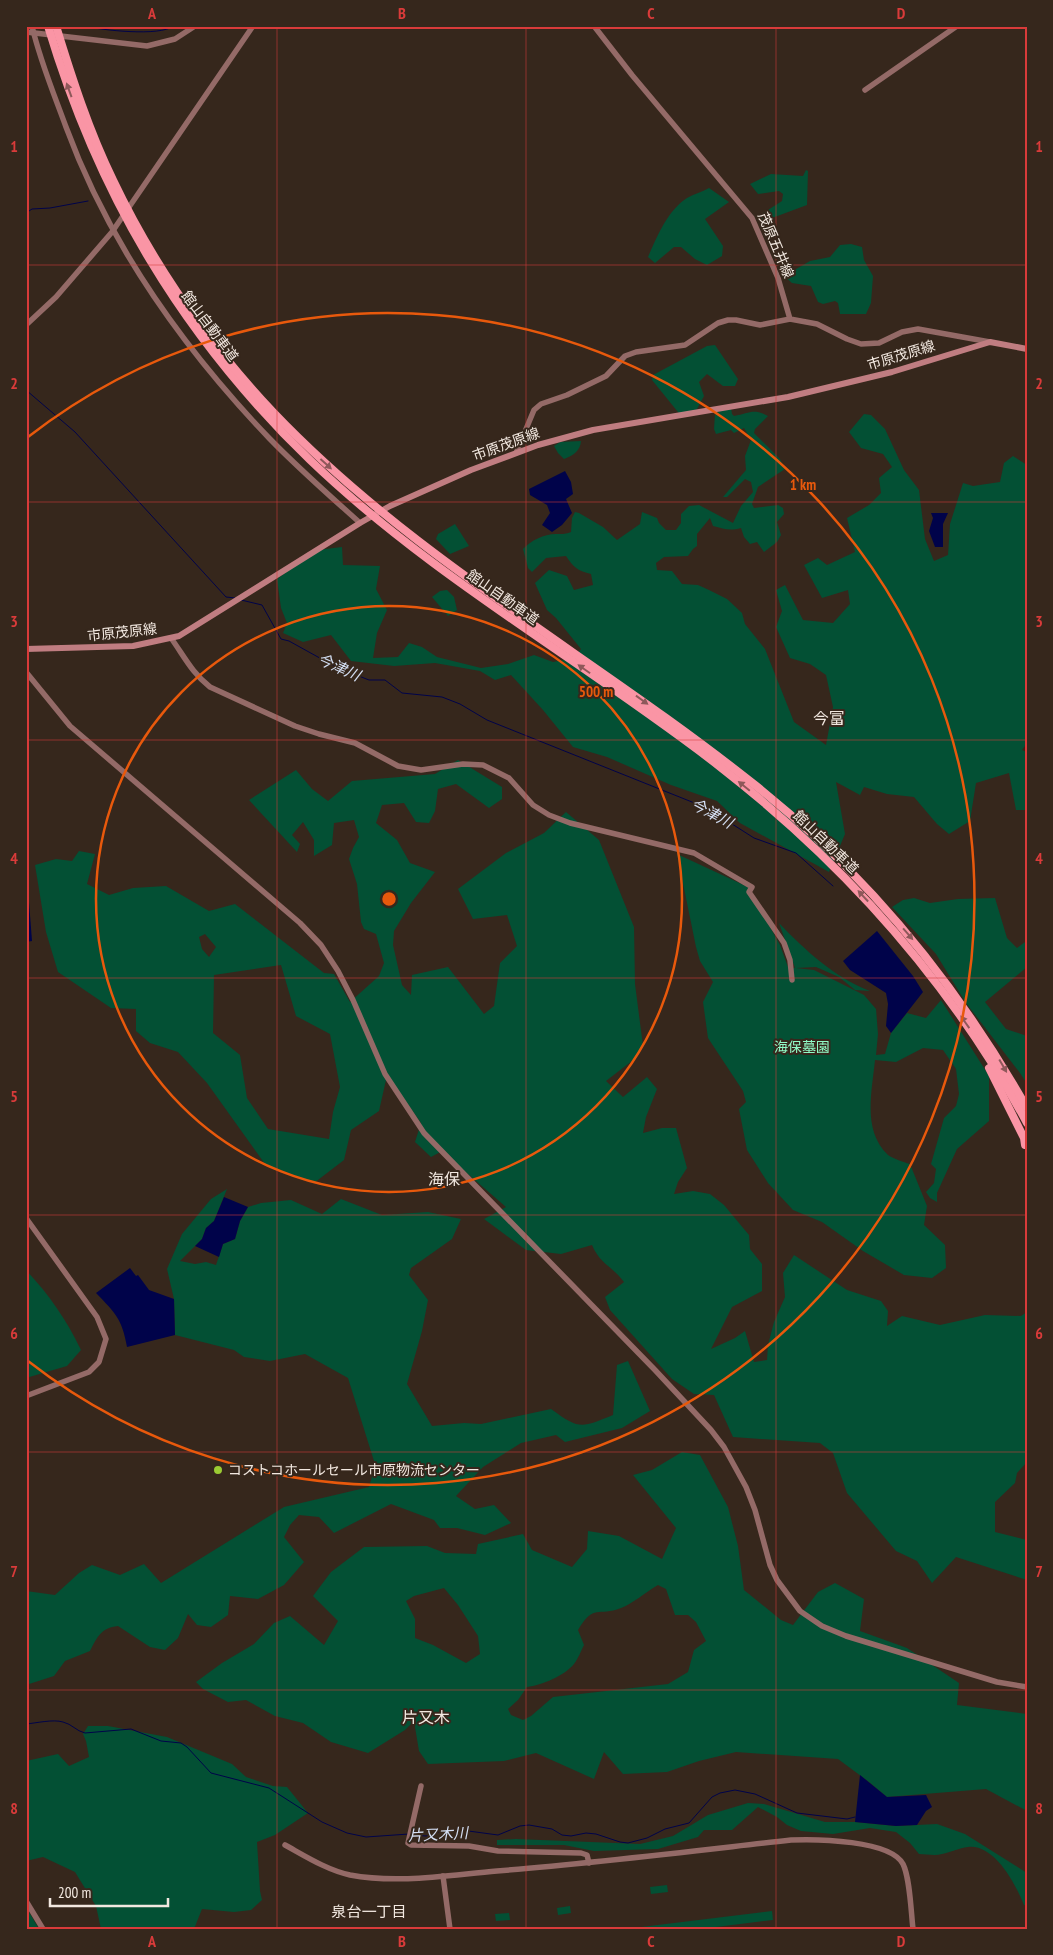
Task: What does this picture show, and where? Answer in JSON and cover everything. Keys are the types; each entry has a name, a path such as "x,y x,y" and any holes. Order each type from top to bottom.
{"highway":[{"name":"館山自動車道","path":"48,26 59,50 80,120 131,223 179,307 235,380 306,456 365,504 706,747 756,785 815,836 861,881 930,960 990,1044 1027,1106"},
{"name":"館山自動車道","path":"56,26 59,50"},
{"name":"館山自動車道","path":"386,520 469,588 698,750 784,819 844,876 924,966 981,1046 1027,1124"},
{"path":"981,1046 989,1067 1024,1138 1025,1145"}],"main road":[{"name":"市原茂原線","path":"26,649 133,646 171,638 186,631 360,523 428,489 538,445 593,430 788,397 892,372 990,342 1027,349"}],"street":[{"path":"26,32 33,29 147,46 175,38 195,26"},
{"path":"26,325 56,297 112,232 253,26"},
{"name":"茂原五井線","path":"594,26 654,102 752,218 778,278 790,319"},
{"path":"865,90 957,26"},
{"path":"33,29 41,58 68,134 112,232 152,294 193,350 269,438 303,472 360,523"},
{"path":"516,453 523,441 531,416 541,404 567,396 606,376 625,356 636,352 686,345 718,323 728,320 760,325 790,319 816,324 846,340 860,344 879,343 902,332 918,329 990,342"},
{"path":"171,638 190,668 200,679 210,686 295,726 355,743 398,766 421,770 463,764 483,765 509,778 533,804 556,818 694,853 752,887 749,892 784,943 790,960 792,980"},
{"path":"26,672 70,726 300,923 321,945 338,971 353,1000 385,1074 424,1133 655,1370 711,1430 724,1447 746,1487 755,1510 770,1565 777,1580 800,1611 822,1626 854,1639 997,1682 1027,1687"},
{"path":"26,1218 97,1317 106,1339 99,1362 89,1372 26,1396"},
{"path":"421,1786 408,1843 411,1846 468,1846 498,1851 581,1853 587,1855 589,1863"},
{"path":"285,1845 327,1867 348,1874 380,1879 443,1876 589,1863 791,1840 815,1840 873,1846 891,1852 903,1864 913,1929"},
{"path":"443,1876 450,1929"},
{"path":"26,1901 43,1929"}],"green space":[{"path":"806,170 808,171 807,205 761,222 757,217 782,201 783,194 779,191 758,194 750,184 771,174 803,176"},
{"path":"709,188 729,202 705,219 723,246 722,256 707,265 695,259 681,247 674,247 655,263 648,257 668,217 687,198"},
{"path":"851,244 862,247 864,260 873,276 871,303 866,314 840,314 838,303 835,301 823,304 818,302 811,286 792,283 784,276 810,261 830,257 840,245"},
{"path":"715,345 738,379 735,386 723,386 707,374 699,382 704,396 697,409 682,417 652,380 653,375 707,346"},
{"path":"731,408 734,416 759,412 768,416 755,429 754,433 780,459 785,469 758,487 752,504 754,508 778,505 783,508 784,514 777,522 781,535 777,542 764,552 757,542 750,544 744,537 741,528 727,529 713,526 710,518 697,534 697,546 688,556 664,557 656,563 657,570 672,571 682,584 698,585 709,590 727,599 742,613 745,624 765,649 794,722 826,745 833,707 826,675 810,664 790,658 776,627 782,611 776,590 785,585 803,620 833,623 850,604 848,590 822,598 804,565 818,558 827,565 855,552 847,518 869,505 881,493 879,478 892,467 883,454 861,448 849,432 864,414 871,415 885,429 904,470 919,490 925,539 934,561 948,555 950,524 963,483 973,486 1000,482 1004,463 1013,456 1027,465 1027,743 1022,750 1027,752 1027,810 1016,810 1009,773 976,783 970,821 949,834 937,824 914,797 887,794 864,787 860,795 836,782 845,834 829,872 740,823 717,801 671,785 607,757 573,747 511,675 495,680 480,671 435,663 394,666 351,661 331,635 303,642 283,633 287,623 281,608 277,579 317,550 342,547 343,565 380,566 376,589 387,610 377,633 373,658 398,657 409,643 422,647 437,657 481,668 508,664 534,655 553,662 573,658 581,649 556,618 547,610 535,583 549,570 567,576 574,590 593,585 591,574 576,568 566,556 546,558 532,572 528,568 523,549 544,536 571,532 572,518 575,512 603,527 617,540 640,524 642,512 657,518 666,530 676,530 681,523 681,514 689,506 699,505 733,523 741,506 753,492 751,482 745,479 727,497 723,497 746,470 745,456 751,440 744,428 734,433 731,430 716,434 714,429 715,414"},
{"path":"581,441 576,452 564,459 554,446 560,442"},
{"path":"455,524 469,546 450,554 436,539 438,534"},
{"path":"447,590 454,597 457,610 448,616 432,597 440,591"},
{"path":"458,760 502,787 502,799 489,808 456,784 438,789 435,811 429,823 416,822 404,803 382,805 376,823 397,840 410,863 435,872 411,903 394,931 393,945 402,985 411,995 412,975 448,967 484,1014 494,1006 500,963 517,946 507,915 473,919 458,889 506,853 544,833 566,812 599,840 634,927 635,984 643,1046 637,1057 606,1081 623,1097 647,1077 657,1089 646,1117 643,1133 662,1128 676,1128 687,1168 678,1182 674,1194 693,1191 710,1194 724,1205 749,1235 750,1249 762,1264 762,1291 732,1307 711,1349 735,1338 745,1331 754,1362 767,1360 768,1345 774,1322 785,1297 783,1273 794,1255 847,1290 881,1301 888,1311 887,1326 902,1316 940,1325 985,1315 1021,1316 1027,1312 1027,1462 1017,1473 1015,1483 995,1502 995,1532 1027,1540 1027,1580 956,1557 932,1583 917,1561 896,1551 847,1493 833,1453 820,1443 733,1437 714,1395 694,1394 672,1379 610,1310 605,1297 624,1282 602,1261 592,1245 561,1254 526,1250 484,1219 506,1207 461,1168 444,1150 431,1157 415,1142 421,1123 395,1086 386,1080 379,1111 351,1130 344,1160 314,1183 265,1164 207,1083 178,1052 150,1043 136,1031 136,1009 111,1008 58,972 46,932 35,865 56,859 72,861 79,851 95,854 87,884 109,895 133,888 166,886 209,911 235,904 324,973 334,974 350,1002 379,976 384,963 376,934 364,929 361,922 357,884 349,859 359,837 354,820 334,823 332,845 314,856 314,840 303,822 292,835 300,844 297,852 249,800 296,770 312,789 328,801 352,781 435,774","holes":["205,934 216,947 209,957 202,949 199,937","281,965 296,1016 330,1034 340,1087 333,1112 329,1139 268,1129 247,1098 240,1055 213,1033 214,975"]},
{"name":"海保墓園","path":"677,854 748,887 780,945 788,967 795,968 779,923 833,971 870,991 855,990 839,977 816,967 796,968 814,970 864,995 876,1009 878,1034 876,1055 885,1054 891,1033 907,1013 926,1018 941,1000 989,1076 989,1121 957,1149 937,1193 937,1202 930,1198 926,1192 934,1183 936,1169 931,1164 944,1118 956,1106 959,1094 956,1069 943,1050 923,1048 896,1062 875,1060 871,1110 875,1134 880,1145 888,1155 910,1164 927,1206 924,1225 945,1245 946,1268 932,1278 904,1275 863,1251 822,1222 793,1210 768,1183 747,1150 739,1109 746,1102 743,1091 708,1038 703,1002 713,982 700,961 696,947"},
{"path":"914,898 930,903 958,899 995,898 1007,938 1017,948 1027,938 1027,967 985,1002 1006,1029 1027,1036 1027,1084 966,1003 936,954 892,907 903,900"},
{"path":"227,1189 214,1221 206,1228 202,1239 180,1261 195,1264 206,1262 216,1265 223,1244 235,1239 240,1221 248,1207 261,1203 291,1200 322,1214 341,1199 382,1215 428,1212 461,1219 452,1239 411,1268 409,1275 428,1300 422,1331 407,1384 432,1426 464,1423 481,1424 551,1409 575,1424 581,1425 594,1422 613,1415 617,1365 628,1361 650,1411 622,1428 565,1442 556,1435 521,1443 483,1467 456,1496 475,1509 494,1505 511,1523 485,1535 457,1528 440,1528 434,1520 391,1504 334,1533 319,1517 299,1515 290,1525 284,1537 304,1562 284,1585 258,1599 230,1596 228,1615 211,1627 197,1625 188,1614 178,1638 165,1650 150,1647 118,1626 112,1627 97,1637 90,1651 65,1661 54,1676 26,1685 26,1591 55,1595 79,1573 92,1565 120,1575 144,1564 161,1583 284,1507 369,1487 374,1470 374,1461 348,1378 305,1354 270,1361 244,1357 234,1350 175,1335 174,1299 167,1269 182,1234 211,1199"},
{"path":"26,1270 57,1308 81,1350 67,1366 26,1378"},
{"path":"682,1452 700,1455 728,1507 738,1546 744,1590 781,1620 793,1625 818,1592 835,1583 864,1599 860,1631 907,1648 959,1683 957,1705 1027,1714 1027,1811 986,1789 887,1797 838,1759 736,1752 699,1761 667,1772 623,1774 604,1752 594,1779 536,1753 504,1761 428,1764 419,1751 414,1721 405,1730 368,1753 331,1742 303,1723 275,1716 246,1700 228,1702 203,1689 196,1682 222,1663 254,1644 274,1623 290,1616 324,1645 338,1621 313,1596 331,1572 364,1547 427,1546 445,1553 476,1554 478,1544 523,1534 532,1550 572,1567 587,1549 588,1531 619,1536 662,1559 676,1528 633,1475 652,1470","holes":["658,1585 666,1589 675,1615 688,1615 696,1622 706,1641 694,1650 688,1672 668,1684 553,1697 531,1716 523,1720 511,1715 508,1709 518,1700 527,1687 552,1679 565,1672 574,1664 584,1645 578,1630 588,1616 597,1612 625,1606","444,1588 458,1605 478,1636 480,1654 466,1663 433,1645 415,1638 415,1619 406,1601 414,1596"]},
{"path":"88,1726 108,1726 167,1737 232,1764 246,1777 273,1786 287,1787 308,1813 275,1835 257,1842 262,1900 251,1910 234,1912 202,1909 194,1929 101,1929 96,1906 75,1872 43,1857 26,1861 26,1761 58,1754 69,1766 89,1757 83,1734"},
{"path":"748,1803 764,1804 825,1822 855,1822 896,1826 937,1824 965,1834 1027,1873 1027,1906 1024,1905 1016,1887 1003,1867 987,1852 978,1848 968,1847 939,1855 919,1854 910,1843 896,1832 870,1828 833,1834 801,1831 787,1825 777,1817 758,1807 732,1830 704,1830 698,1837 658,1849 594,1851 564,1845 497,1845 497,1840 516,1839 640,1844 673,1836 708,1815"},
{"path":"667,1885 668,1892 651,1894 650,1887"},
{"path":"570,1906 571,1913 558,1915 557,1908"},
{"path":"26,1907 39,1929 26,1929"},
{"path":"772,1911 773,1920 700,1929 633,1928"},
{"path":"509,1913 510,1920 496,1921 495,1914"}],"shaded area":[{"path":"565,471 571,482 573,494 566,499 572,513 562,525 552,532 542,525 550,513 547,505 530,495 529,489"},
{"path":"931,513 948,513 943,524 943,547 935,547 929,531 933,518"},
{"path":"29,902 32,941 26,942 26,903"},
{"path":"877,931 913,976 923,992 891,1033 886,1026 888,1004 886,993 850,970 843,961"},
{"path":"224,1197 248,1207 240,1221 235,1239 223,1244 219,1257 195,1246 202,1239 206,1228 214,1221"},
{"path":"130,1268 149,1290 174,1299 175,1335 127,1347 120,1322 96,1293"},
{"path":"860,1775 887,1797 926,1795 932,1807 926,1811 917,1825 896,1826 855,1822"}],"waterway":[{"path":"83,26 116,31 144,32 167,29 174,26"},
{"path":"26,213 32,209 50,208 88,201"},
{"name":"今津川","path":"26,390 75,432 226,597 235,598"},
{"name":"今津川","path":"241,600 262,605 281,639 289,641 336,667 369,680 385,680 402,693 442,697 460,704 487,720 707,808 754,838 796,853 833,886"},
{"name":"片又木川","path":"26,1724 59,1721 85,1733 131,1729 161,1741 181,1743 211,1773 269,1788 322,1822 347,1833 366,1837 409,1834"},
{"name":"片又木川","path":"413,1835 426,1836 445,1830 461,1830 498,1835 520,1826 529,1825 552,1829 562,1835 596,1834 628,1843 647,1838 665,1829 689,1823 712,1797 735,1790 755,1794 797,1813 847,1819 855,1817"}],"place":[{"name":"コストコホールセール市原物流センター","path":"218,1470"}],"district":[{"name":"今富","path":"829,718"},
{"name":"海保","path":"444,1179"},
{"name":"片又木","path":"426,1717"},
{"name":"泉台一丁目","path":"369,1911"}]}
